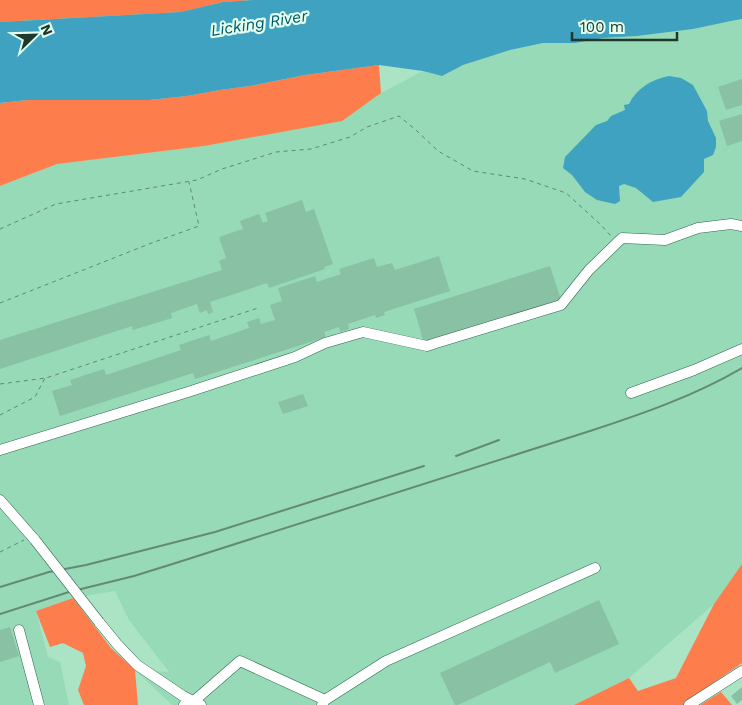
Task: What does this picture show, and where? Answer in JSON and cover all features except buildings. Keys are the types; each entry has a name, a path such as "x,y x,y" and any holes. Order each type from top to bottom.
{"street":[{"path":"0,450 188,392 295,357 325,343 362,332 426,346 561,305 589,270 622,238 665,240 698,228 731,224 742,226"},
{"path":"631,393 694,370 742,348"},
{"path":"0,500 99,622 137,665 183,696 198,703"},
{"path":"184,705 198,703 240,661 323,703 386,661 594,568"},
{"path":"19,630 39,705"},
{"path":"689,705 742,671"}],"path":[{"path":"0,229 56,204 198,180 222,169 276,152 311,149 350,137 367,127 399,116 418,131 438,151 473,171 525,179 566,193 600,224 617,243"},
{"path":"0,303 122,254 199,226 189,182"},
{"path":"0,384 46,378 258,308"},
{"path":"0,415 35,397 46,378"},
{"path":"0,552 33,539"}],"shaded area":[{"path":"0,0 253,0 223,2 182,12 0,22"},
{"path":"742,20 742,564 714,604 629,678 574,705 172,705 135,670 169,672 129,620 115,591 73,598 36,611 48,657 60,662 69,705 0,705 0,186 57,164 204,146 381,93 423,71 442,76 462,65 510,50 543,43 575,43 603,38 637,36 693,29"},
{"path":"379,65 381,93 342,121 204,146 57,164 0,186 0,103 27,100 149,100 187,96 305,75"},
{"path":"742,564 742,663 685,705 574,705 629,678 638,691 676,678 714,604"},
{"path":"73,598 111,648 135,670 138,705 84,705 78,690 86,666 83,653 63,643 50,647 36,611"},
{"path":"721,692 732,705 700,705"}],"water":[{"name":"Licking River","path":"253,0 742,0 742,19 693,29 637,36 603,38 575,43 543,43 510,50 463,65 442,76 423,71 379,65 305,75 187,96 149,100 27,100 0,103 0,22 181,12 223,2"},
{"path":"669,76 681,78 693,85 707,111 708,121 716,138 716,147 713,155 704,159 704,172 681,197 653,202 636,188 624,184 619,186 620,201 615,204 597,200 585,192 572,175 563,168 565,157 596,125 607,121 611,116 625,110 624,105 629,104 641,89 657,79"}],"railway":[{"path":"0,614 69,592 134,576 609,425 687,396 742,368"},
{"path":"456,456 499,440"},
{"path":"0,587 49,572 86,565 215,532 424,466"}]}
